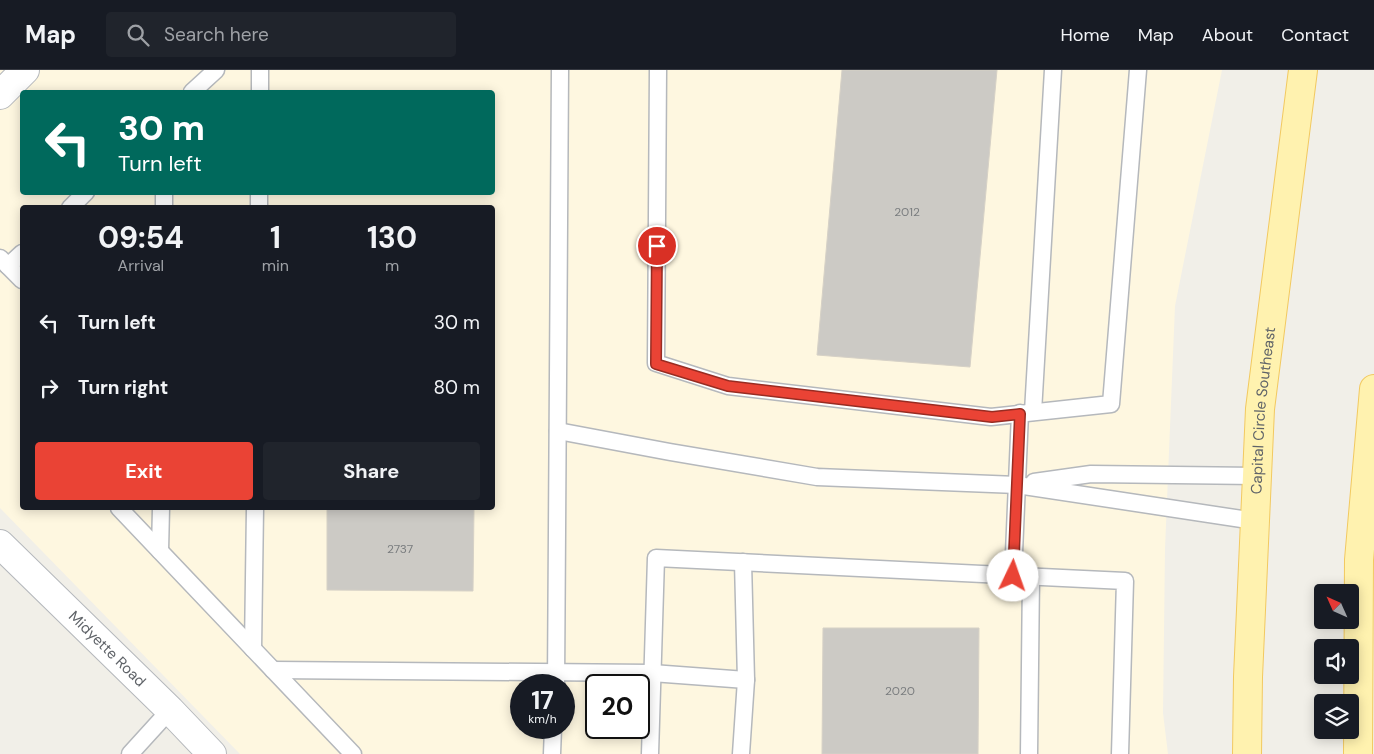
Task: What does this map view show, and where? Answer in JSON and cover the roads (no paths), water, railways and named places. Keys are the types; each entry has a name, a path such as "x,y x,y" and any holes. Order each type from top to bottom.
{"main road":[{"name":"Capital Circle Southeast","path":"1247,754 1248,678 1260,409 1303,70"},
{"path":"1358,754 1359,560 1374,389"}],"street":[{"path":"0,95 25,70"},
{"name":"Midyette Road","path":"0,544 170,710 212,754"}],"lane":[{"path":"194,90 216,70"},
{"path":"260,70 260,90"},
{"path":"556,674 560,70"},
{"path":"658,70 656,364 728,386 992,417 1111,404 1138,70"},
{"path":"1013,576 1017,485 1026,413 1053,70"},
{"path":"73,205 83,195"},
{"path":"20,254 4,262 20,278"},
{"path":"558,430 670,452 817,476 1017,485 1255,521"},
{"path":"1017,485 1091,474 1257,476"},
{"path":"121,510 353,754"},
{"path":"160,551 161,510"},
{"path":"253,649 255,510"},
{"path":"650,754 656,558 1125,581 1120,754"},
{"path":"741,754 746,680 743,562"},
{"path":"1030,754 1031,576"},
{"path":"273,670 510,677"},
{"path":"575,677 652,673 746,680"},
{"path":"130,754 170,710"},
{"path":"552,754 553,739"}]}
